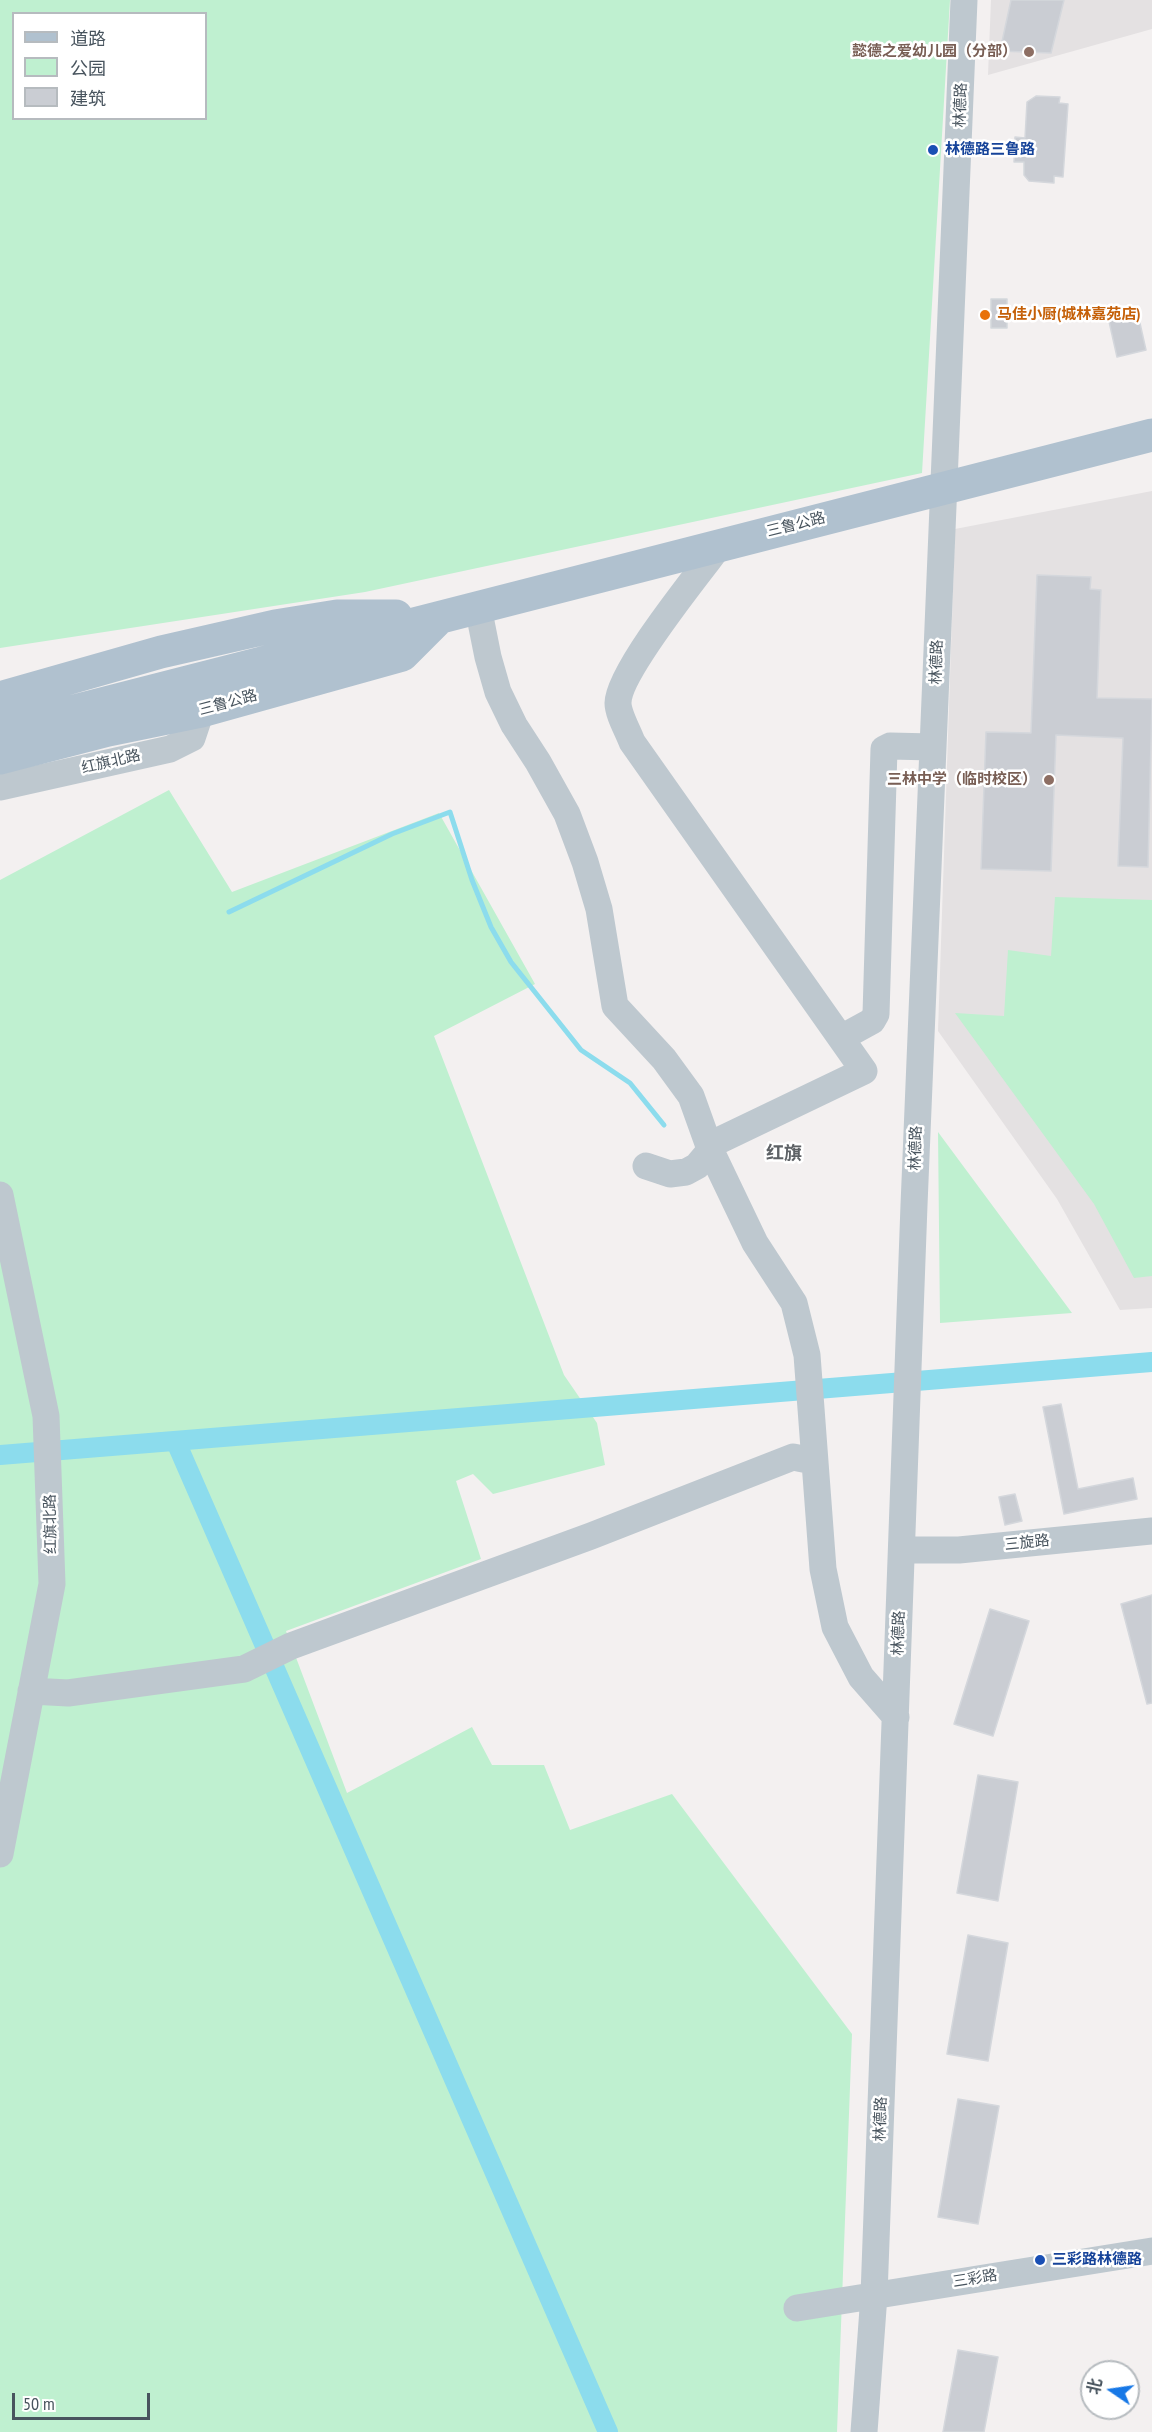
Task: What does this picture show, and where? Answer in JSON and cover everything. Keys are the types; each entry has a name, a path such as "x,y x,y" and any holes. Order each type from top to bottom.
{"main road":[{"name":"三鲁公路","path":"7,728 1152,435"},
{"name":"三鲁公路","path":"0,698 161,652 275,626 337,616 440,617"},
{"name":"三鲁公路","path":"0,758 108,730 201,711 402,655 440,617"}],"street":[{"name":"林德路","path":"864,2432 874,2295 914,1205 964,0"},
{"path":"646,1166 670,1174 686,1172 697,1166 718,1141 864,1071 632,742 618,703 626,681 646,645 720,545"},
{"path":"478,607 498,692 514,725 567,814 585,862 599,909 615,1006 664,1059 690,1096 710,1149 755,1242 794,1303 807,1355 813,1461 823,1569 835,1627 861,1677 896,1717"},
{"name":"红旗北路","path":"0,787 170,749 192,738 201,711"},
{"path":"841,1038 872,1021 876,1014 884,749 890,746 933,747"},
{"name":"红旗北路","path":"0,1195 46,1416 52,1584 0,1854"},
{"path":"31,1690 68,1694 244,1669 291,1646 591,1536 793,1457 813,1461"},
{"name":"三旋路","path":"902,1550 959,1550 1152,1531"},
{"name":"三彩路","path":"797,2308 1152,2251"}],"shaded area":[{"name":"懿德之爱幼儿园（分部）","path":"991,0 1152,0 1152,29 988,75"},
{"name":"三林中学（临时校区）","path":"1152,491 1152,1308 1120,1310 1057,1199 938,1031 955,529"}],"green space":[{"path":"0,0 950,0 922,473 365,592 0,648"},
{"path":"169,790 232,892 439,813 535,984 434,1036 564,1375 597,1423 605,1465 493,1494 473,1474 456,1481 481,1559 286,1631 347,1793 472,1727 492,1765 544,1765 570,1830 672,1794 852,2034 837,2432 0,2432 0,880"},
{"path":"1055,897 1152,900 1152,1276 1134,1278 1094,1204 955,1013 1004,1016 1008,950 1051,956"},
{"path":"938,1132 1072,1313 940,1323"}],"building":[{"path":"1011,0 1064,0 1051,53 1000,51"},
{"path":"1036,96 1060,97 1059,103 1068,104 1063,177 1054,176 1054,183 1029,181 1024,175 1024,162 1014,162 1015,137 1025,138 1027,102"},
{"path":"991,299 1007,299 1007,328 991,328"},
{"path":"1137,310 1146,350 1117,357 1108,317"},
{"path":"1037,575 1091,577 1090,589 1101,590 1097,698 1152,699 1148,867 1118,866 1123,738 1056,735 1051,871 981,869 986,732 1031,733"},
{"path":"1061,1404 1078,1489 1133,1478 1137,1499 1064,1514 1043,1407"},
{"path":"1015,1494 1022,1521 1005,1525 999,1497"},
{"path":"1152,1595 1152,1703 1147,1704 1121,1604"},
{"path":"990,1609 1029,1621 993,1736 954,1724"},
{"path":"978,1775 1018,1782 998,1901 957,1893"},
{"path":"968,1935 1008,1943 988,2061 947,2054"},
{"path":"958,2099 999,2106 978,2224 938,2217"},
{"path":"958,2350 998,2357 984,2432 943,2432"}],"waterway":[{"path":"229,912 392,834 450,812 472,880 491,927 511,962 581,1050 630,1083 664,1125"},
{"path":"0,1455 1152,1362"},
{"path":"176,1442 608,2432"}],"place":[{"name":"懿德之爱幼儿园（分部）","path":"1029,52"},
{"name":"林德路三鲁路","path":"933,150"},
{"name":"马佳小厨(城林嘉苑店)","path":"985,315"},
{"name":"三林中学（临时校区）","path":"1049,780"},
{"name":"三彩路林德路","path":"1040,2260"}],"district":[{"name":"红旗","path":"784,1154"}]}
